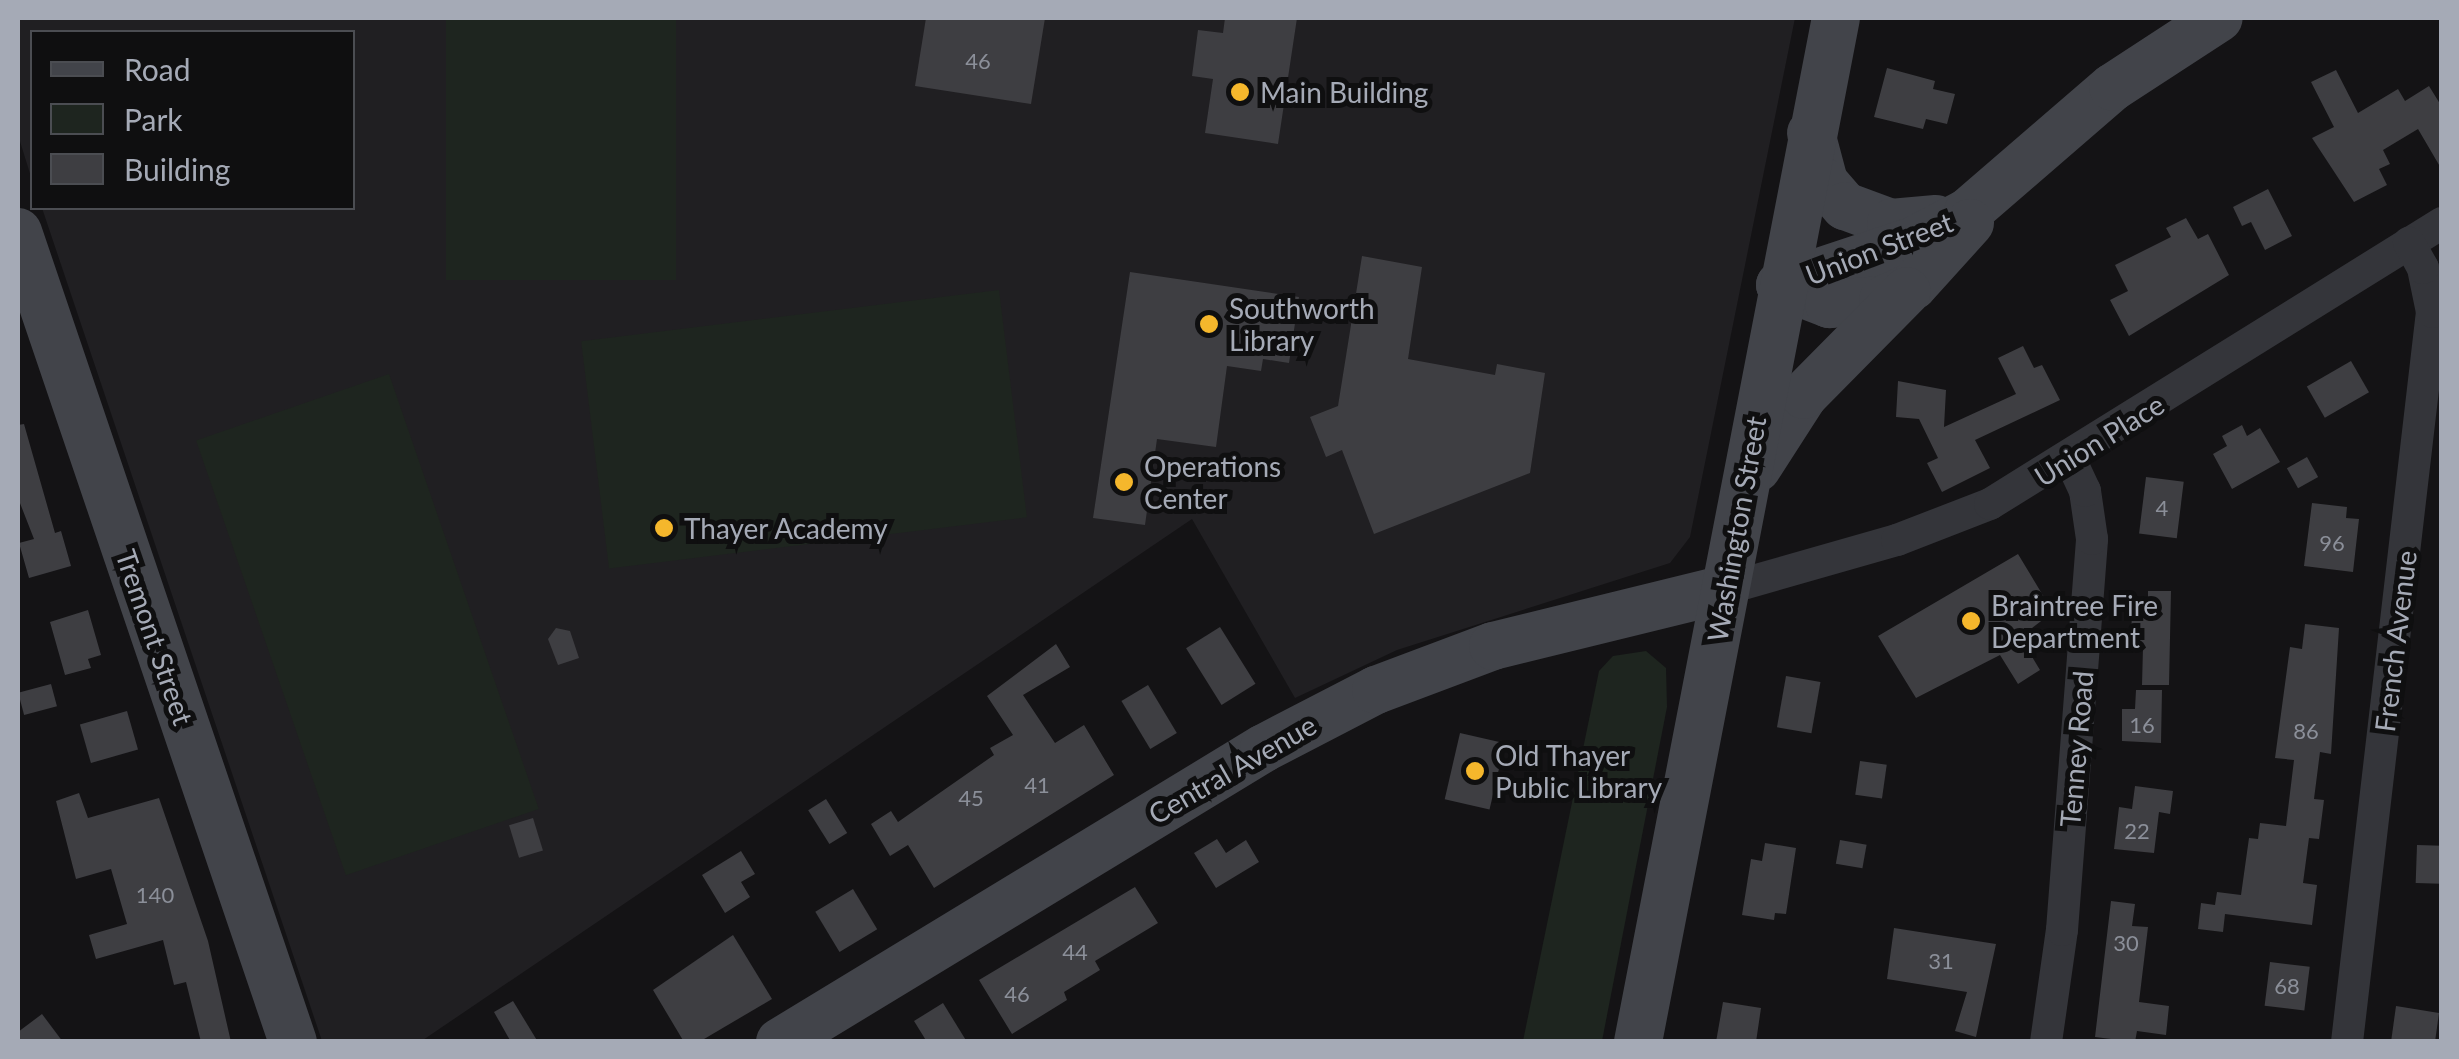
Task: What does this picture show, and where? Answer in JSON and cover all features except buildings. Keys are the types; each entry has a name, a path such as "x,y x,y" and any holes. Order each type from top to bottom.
{"main road":[{"name":"Washington Street","path":"1638,1042 1780,285 1836,18"},
{"name":"Union Street","path":"1780,285 1933,232 2019,168 2128,76 2219,18"},
{"path":"1810,132 1824,182 1845,206 1873,220 1948,217 2019,168"},
{"name":"Union Street","path":"1780,285 1849,305 1884,300 1913,286 2019,168"},
{"name":"Tremont Street","path":"18,232 293,1042"},
{"path":"1741,497 1804,395 1913,286"},
{"name":"Central Avenue","path":"780,1042 1264,748 1376,690 1493,646 1725,589"}],"street":[{"name":"Union Place","path":"1725,589 1962,517 2070,459 2442,223"},
{"name":"French Avenue","path":"2347,1042 2431,330 2431,296 2410,244"},
{"name":"Tenney Road","path":"2046,1042 2092,539 2085,492 2070,459"}],"shaded area":[{"name":"Thayer Academy","path":"18,18 1795,18 1690,537 1670,563 1397,650 1295,698 1192,519 420,1042 322,1041 43,210 355,210 355,30 30,30 30,174 18,135"}],"green space":[{"path":"446,18 676,18 676,280 446,280"},
{"path":"999,290 1027,517 609,569 581,341"},
{"path":"389,374 539,809 346,875 196,440"},
{"path":"1646,651 1666,668 1667,707 1602,1041 1523,1041 1599,671 1613,656"}],"place":[{"name":"Main Building","path":"1240,92"},
{"name":"Southworth Library","path":"1209,324"},
{"name":"Operations Center","path":"1124,482"},
{"name":"Thayer Academy","path":"664,528"},
{"name":"Braintree Fire Department","path":"1971,621"},
{"name":"Old Thayer Public Library","path":"1475,771"}]}
